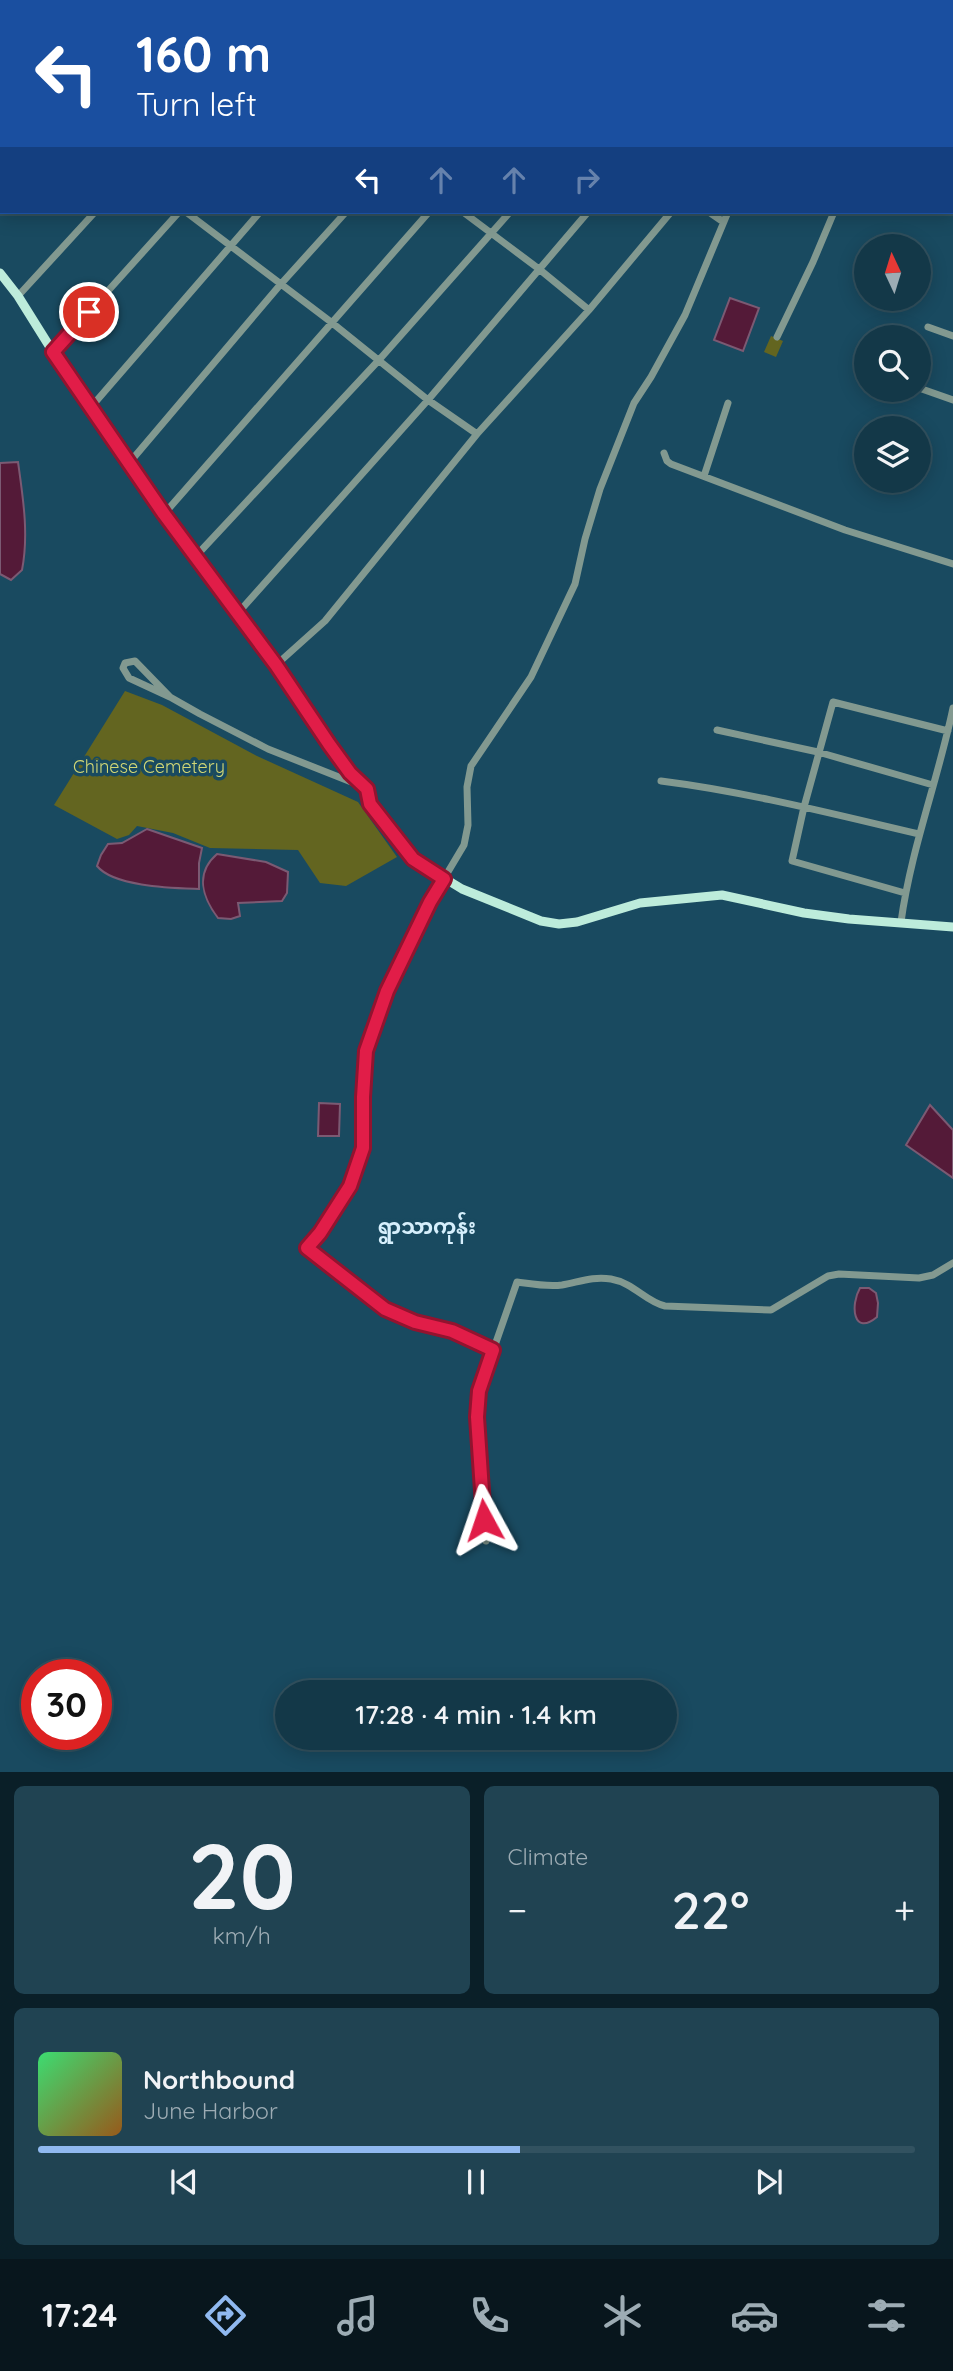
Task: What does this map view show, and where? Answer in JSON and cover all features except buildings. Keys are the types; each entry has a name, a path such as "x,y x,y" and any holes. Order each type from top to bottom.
{"main road":[{"path":"0,273 164,514 276,665 350,773 367,789 370,804 413,859 462,889 541,921 559,924 577,922 640,903 722,895 804,913 953,927"}],"street":[{"path":"18,296 93,214"},
{"path":"53,352 177,214"},
{"path":"189,214 428,400 477,434"},
{"path":"92,406 258,214"},
{"path":"130,461 344,214"},
{"path":"164,514 427,214"},
{"path":"466,214 539,268 589,310"},
{"path":"197,556 379,360 508,214"},
{"path":"238,613 428,400 586,214"},
{"path":"276,665 325,621 477,434 589,310 669,214"},
{"path":"712,214 722,221"},
{"path":"493,1350 452,1331 415,1322 385,1309 307,1248 320,1233 350,1186 363,1148 366,1051 387,991 430,902 464,845 468,825 467,787 471,766 531,677 575,584 600,489 634,404 685,316 727,214"},
{"path":"777,337 833,214"},
{"path":"931,328 953,337"},
{"path":"931,392 953,400"},
{"path":"704,476 728,403"},
{"path":"664,453 671,464 845,530 953,564"},
{"path":"170,697 135,661 125,663 123,668 129,678 268,749 367,789"},
{"path":"905,893 792,861 818,752 833,702 948,731"},
{"path":"901,922 919,834 953,708"},
{"path":"717,730 818,752 933,785"},
{"path":"660,780 704,786 919,834"},
{"path":"486,1541 478,1456 479,1391 517,1282 544,1286 589,1278 611,1279 629,1284 655,1304 665,1306 771,1310 828,1276 839,1274 919,1278 933,1275 953,1262"}],"green space":[{"path":"771,336 783,341 776,357 764,352"},
{"name":"Chinese Cemetery","path":"125,691 162,705 257,756 358,802 397,857 346,886 320,883 298,850 210,848 173,833 137,826 129,835 117,839 54,805"}],"shaded area":[{"path":"730,298 759,308 743,351 714,340"},
{"path":"18,462 25,516 25,543 22,570 11,580 0,574 0,463"},
{"path":"147,829 202,848 199,889 130,882 105,873 97,866 108,844 122,843"},
{"path":"217,854 266,862 288,872 287,893 282,901 238,903 240,916 231,919 218,918 208,902 203,885 206,869"},
{"path":"319,1103 340,1104 339,1136 318,1136"},
{"path":"930,1105 953,1130 953,1178 906,1145"},
{"path":"860,1288 869,1288 876,1293 877,1317 869,1322 858,1321 856,1316 855,1303"}],"district":[{"name":"ရွာသာကုန်း","path":"427,1227"}],"route":[{"path":"89,312 53,352 164,514 276,665 329,744 350,773 367,789 370,804 413,859 444,879 387,991 366,1051 363,1148 350,1186 320,1233 307,1248 385,1309 415,1322 452,1331 493,1350 479,1391 477,1417 484,1520"}]}
